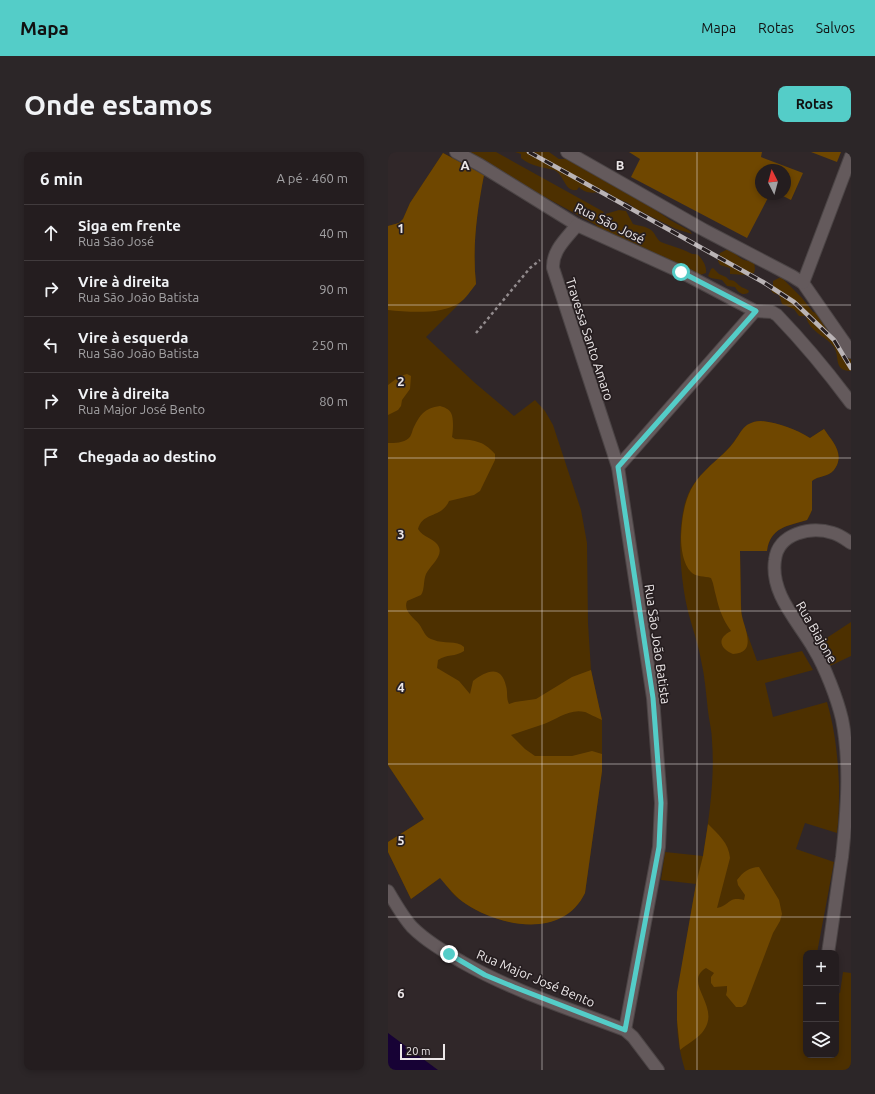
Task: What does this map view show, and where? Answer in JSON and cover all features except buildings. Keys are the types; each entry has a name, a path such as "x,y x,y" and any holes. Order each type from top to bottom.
{"street":[{"name":"Rua São José","path":"456,152 578,225 681,272 756,311 772,312 777,315 807,347 851,403"},
{"path":"567,152 704,230 803,283 851,352"},
{"path":"803,283 851,156"},
{"path":"556,251 578,225"},
{"name":"Travessa Santo Amaro","path":"556,251 552,262 556,280 618,467"},
{"path":"618,467 756,311"},
{"name":"Rua São João Batista","path":"618,467 653,698 661,803 659,847 625,1030"},
{"name":"Rua Biajone","path":"828,950 846,816 848,764 845,737 842,719 824,668 815,649 789,611 779,592 775,579 775,559 776,554 783,543 790,537 801,532 813,530 830,532 838,534 851,543"},
{"name":"Rua Major José Bento","path":"388,892 412,926 425,938 449,954 485,975 625,1030 633,1037 658,1070"}],"path":[{"path":"476,333 530,268 544,256 556,251"}],"shaded area":[{"path":"463,152 496,152 604,212 602,215 619,210 626,211 633,224 649,229 661,242 691,254 698,255 706,268 706,273 697,276 664,258 665,257 642,251 636,244 597,228 596,225"},
{"path":"515,152 549,152 559,159 568,159 650,206 670,220 690,231 692,234 676,229 636,209 604,190 591,193 584,191 579,187 577,190 573,190 567,186 558,172 529,163 521,158 521,154"},
{"path":"629,152 762,152 761,157 779,164 755,164 755,200 767,200 747,238 631,177 640,159"},
{"path":"811,152 841,152 837,162"},
{"path":"443,153 484,175 476,229 476,284 460,303 426,337 475,383 514,416 535,400 545,411 553,425 581,510 587,543 588,623 591,670 602,720 602,771 585,893 574,908 560,918 544,923 526,924 508,922 490,916 459,899 451,892 441,877 411,899 388,852 388,842 424,819 388,765 388,226 399,223 403,219 410,203"},
{"path":"443,153 484,175 476,229 476,284 462,301 452,307 425,312 388,310 388,226 399,223 403,219 410,203"},
{"path":"791,168 803,173 791,200"},
{"path":"726,250 734,252 744,260 754,262 754,273 747,275 730,274 730,268 720,265 718,261 720,253"},
{"path":"713,268 719,274 748,290 748,293 742,294 735,287 727,286 722,280 708,276"},
{"path":"781,277 802,298 813,312 820,314 839,346 842,346 851,354 851,371 841,368 833,346 810,326 806,316 799,316 794,309 782,304 779,295 773,293 771,290 773,281"},
{"path":"407,374 411,376 410,389 402,400 401,406 398,410 388,415 388,385 400,376"},
{"path":"440,406 448,409 452,415 452,437 455,439 472,440 482,443 491,449 495,454 495,460 480,491 474,495 449,501 446,507 420,523 418,529 422,534 437,544 440,552 439,556 426,574 421,595 407,601 407,611 429,638 458,644 464,647 464,651 461,653 438,660 437,668 459,681 470,694 473,681 488,672 497,672 504,679 509,704 536,699 572,677 591,670 602,720 585,712 574,711 544,724 511,735 525,749 535,756 572,756 592,751 602,754 602,771 585,893 575,908 562,917 547,923 513,923 480,912 458,898 440,878 411,899 388,852 388,842 424,819 388,765 388,443 396,443 407,440 423,413 430,408"},
{"path":"761,421 774,423 799,432 810,438 824,429 835,446 838,455 837,465 832,472 812,481 812,506 810,516 807,520 787,526 776,532 769,543 767,551 740,551 741,603 742,619 757,661 802,651 813,670 765,683 773,717 827,702 830,712 836,744 839,775 839,810 837,833 805,823 796,849 834,862 818,950 803,950 803,1058 839,1058 839,993 843,972 851,973 851,1070 685,1070 678,1040 677,1012 679,984 696,884 661,880 665,852 703,856 713,770 712,734 708,715 704,673 687,607 682,580 680,548 682,516 685,502 694,484 727,450 741,431 749,424"},
{"path":"761,421 787,427 810,438 824,429 837,450 838,460 832,472 812,481 812,510 807,520 787,526 776,532 769,543 767,551 740,551 741,611 748,638 746,649 741,653 733,654 725,649 722,643 723,637 731,631 720,610 711,578 693,574 688,569 684,560 681,541 682,519 689,494 698,479 730,447 746,426 754,422"},
{"path":"851,622 851,656 830,666 819,643"},
{"path":"708,824 725,843 728,848 730,858 717,908 722,907 735,899 744,900 745,895 738,885 737,880 747,870 759,867 779,900 782,914 773,933 746,1004 742,1007 736,1007 726,995 727,986 714,987 711,983 711,977 714,973 706,968 700,974 698,980 699,987 706,1004 708,1021 702,1033 680,1050 677,1020 677,992"},
{"path":"388,1033 438,1070 388,1070"}],"railway":[{"path":"529,152 763,282 794,302 834,340 851,368"}],"route":[{"path":"449,954 485,975 625,1030 659,847 661,803 653,698 618,467 756,311 681,272"}]}
